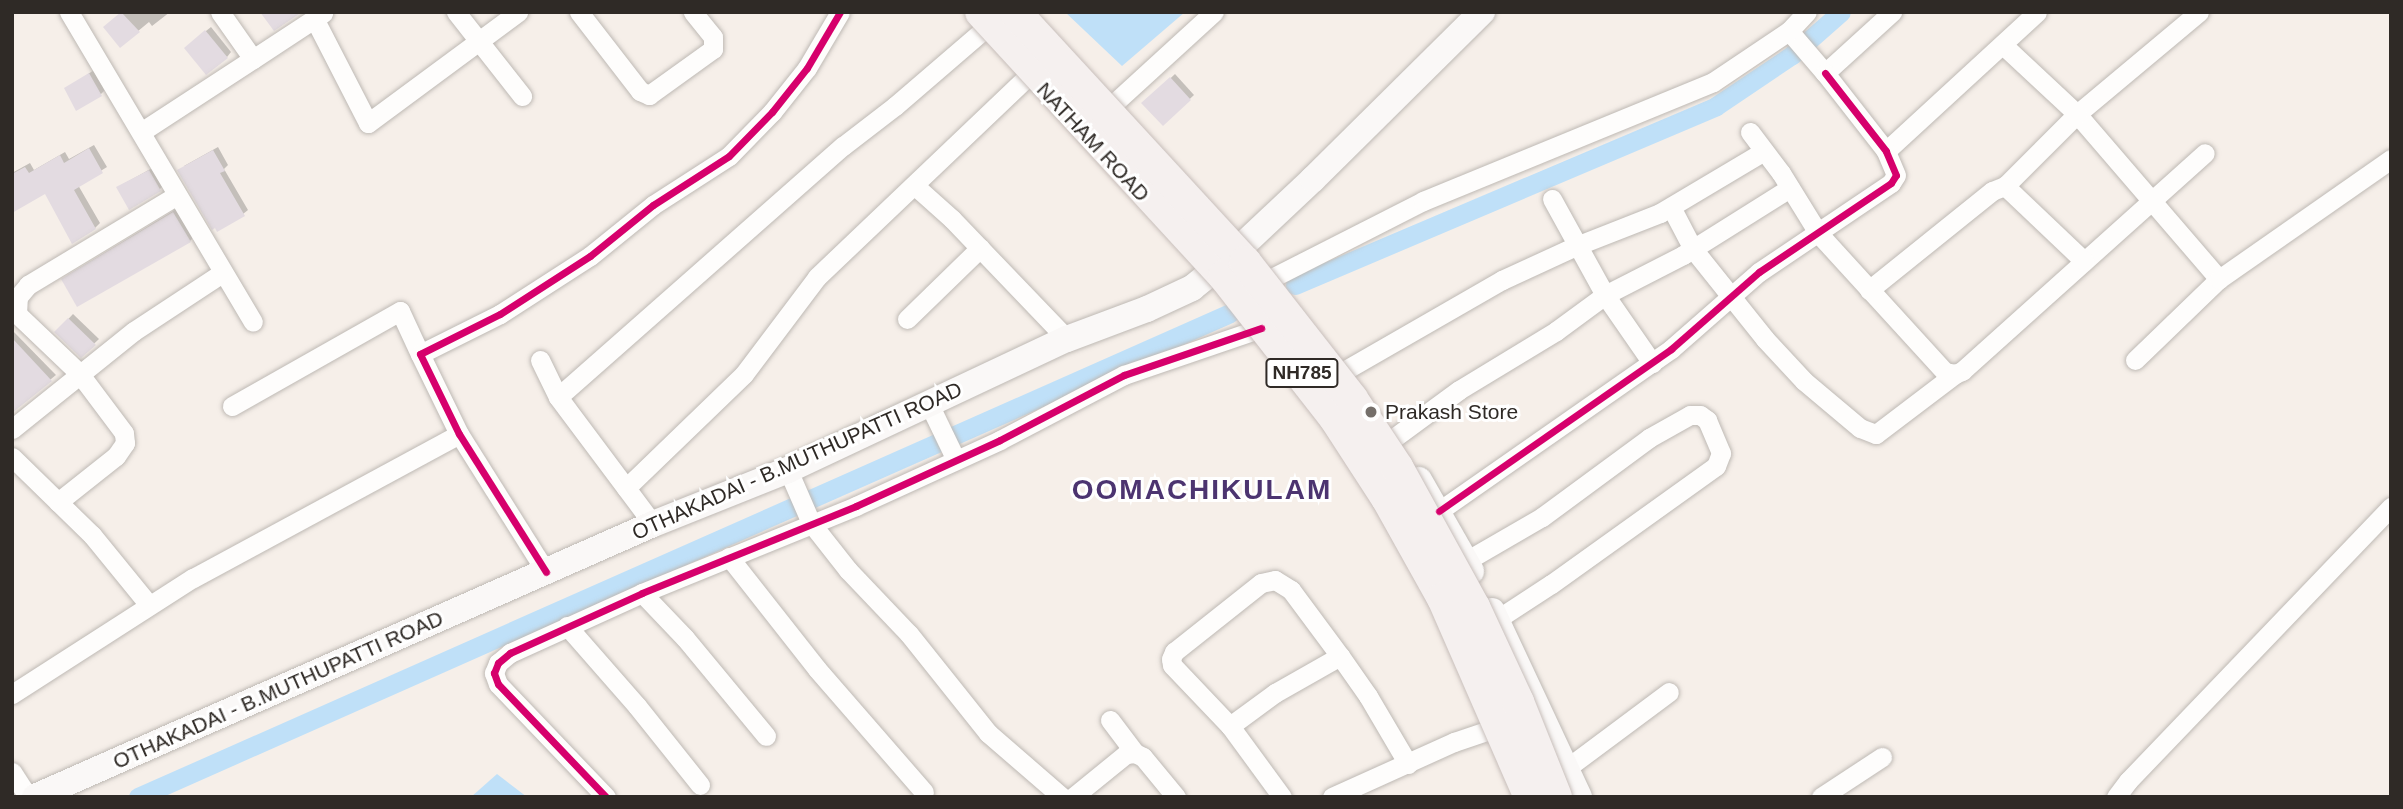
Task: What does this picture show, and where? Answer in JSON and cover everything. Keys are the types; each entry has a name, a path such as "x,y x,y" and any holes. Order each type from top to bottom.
{"highway":[{"name":"NH785","path":"1015,12 1245,262 1352,399 1396,467 1475,607 1518,702 1561,782"},
{"name":"NH785","path":"980,17 1224,276 1335,418 1387,498 1443,598 1525,796"}],"main road":[{"name":"NATHAM ROAD","path":"1026,12 1270,279 1391,440 1439,511 1466,561 1496,620 1561,782 1579,797"},
{"name":"OTHAKADAI - B.MUTHUPATTI ROAD","path":"35,797 653,524 788,470 1067,339 1177,295 1213,272 1482,12"},
{"name":"NATHAM ROAD","path":"980,17 1213,272 1261,328 1349,447 1397,523 1455,630 1525,796"}],"street":[{"path":"69,12 253,322"},
{"path":"220,12 253,60"},
{"path":"456,12 522,96"},
{"path":"141,132 319,15 368,122 480,43 518,12"},
{"path":"579,12 640,91 649,95 713,49 713,37 693,12"},
{"path":"420,354 500,314 590,256 653,205 729,156 772,112 807,68 840,12"},
{"path":"1112,105 1214,12"},
{"path":"1270,279 1423,201 1713,82 1793,37 1807,12"},
{"path":"1819,66 1892,12"},
{"path":"1886,151 2037,12"},
{"path":"1868,290 1992,191 2005,186 2077,114 2199,12"},
{"path":"558,397 843,146 895,106 980,17"},
{"path":"1439,511 1652,363 1759,272 1891,183 1896,174 1886,151 1793,37"},
{"path":"2003,45 2077,114 2219,279"},
{"path":"626,488 744,374 817,277 1030,74"},
{"path":"1750,132 1818,233 1945,372 1955,374"},
{"path":"1342,372 1502,280 1671,206 1764,151"},
{"path":"1671,206 1693,249 1731,298 1804,381 1860,428 1876,434 1962,370 2205,153"},
{"path":"2135,360 2219,279 2294,223 2391,159"},
{"path":"914,185 980,248 1067,339"},
{"path":"2005,186 2084,261"},
{"path":"1391,440 1459,390 1556,331 1605,295 1693,249 1790,188"},
{"path":"58,502 116,456 125,443 124,433 79,373 17,314 18,297 28,285 177,195"},
{"path":"1552,199 1605,295 1652,363"},
{"path":"907,319 980,248"},
{"path":"12,429 79,373 222,273"},
{"path":"232,406 400,311 459,434 546,572"},
{"path":"606,797 498,684 494,673 498,663 510,653 729,557 805,509 856,506 949,446 1124,375 1261,328"},
{"path":"540,360 558,397 653,524"},
{"path":"929,404 949,446"},
{"path":"1466,561 1542,516 1649,438 1690,415 1700,415 1707,420 1721,453 1716,466 1496,620"},
{"path":"12,694 149,605 459,434"},
{"path":"12,457 92,535 149,605"},
{"path":"788,470 805,509 848,570 909,634 988,733 1062,797"},
{"path":"2116,797 2128,781 2391,507"},
{"path":"729,557 817,669 924,792"},
{"path":"1282,797 1230,726 1172,665 1171,659 1174,652 1261,583 1275,580 1291,590 1368,696 1408,764"},
{"path":"642,593 685,638 766,736"},
{"path":"567,626 637,706 700,785"},
{"path":"1230,726 1275,693 1340,656"},
{"path":"1561,782 1669,692"},
{"path":"1110,720 1135,753 1143,757 1176,797"},
{"path":"1332,797 1454,742 1498,727"},
{"path":"1073,797 1126,754 1135,753"},
{"path":"1821,797 1882,757"},
{"path":"12,772 28,797"}],"water":[{"path":"1065,12 1185,12 1122,66"},
{"path":"497,774 527,797 471,797"}],"building":[{"path":"121,12 140,32 120,48 103,27"},
{"path":"260,12 302,12 274,31"},
{"path":"205,30 228,58 206,75 184,48"},
{"path":"89,73 102,96 76,111 64,88"},
{"path":"1170,77 1191,100 1163,126 1141,103"},
{"path":"89,148 103,173 74,190 96,229 72,244 45,194 12,213 12,174 25,167 29,173 60,155 64,163"},
{"path":"213,150 225,171 220,173 245,216 217,232 215,228 212,230 177,170"},
{"path":"149,170 161,191 129,210 116,187"},
{"path":"173,212 191,242 77,307 61,279"},
{"path":"68,318 96,345 81,358 54,332"},
{"path":"12,338 52,381 12,413"}],"waterway":[{"path":"1295,285 1716,106 1792,55 1841,12"},
{"path":"138,797 1230,313"}],"cycle path":[{"path":"546,572 459,434 420,354 500,314 590,256 653,205 729,156 772,112 807,68 840,12"},
{"path":"1439,511 1671,349 1759,272 1891,183 1896,175 1886,151 1825,73"},
{"path":"606,797 498,684 494,673 498,663 510,653 642,593 856,506 1000,440 1124,375 1261,328"}],"place":[{"name":"Prakash Store","path":"1371,412"}],"district":[{"name":"OOMACHIKULAM","path":"1202,490"}]}
